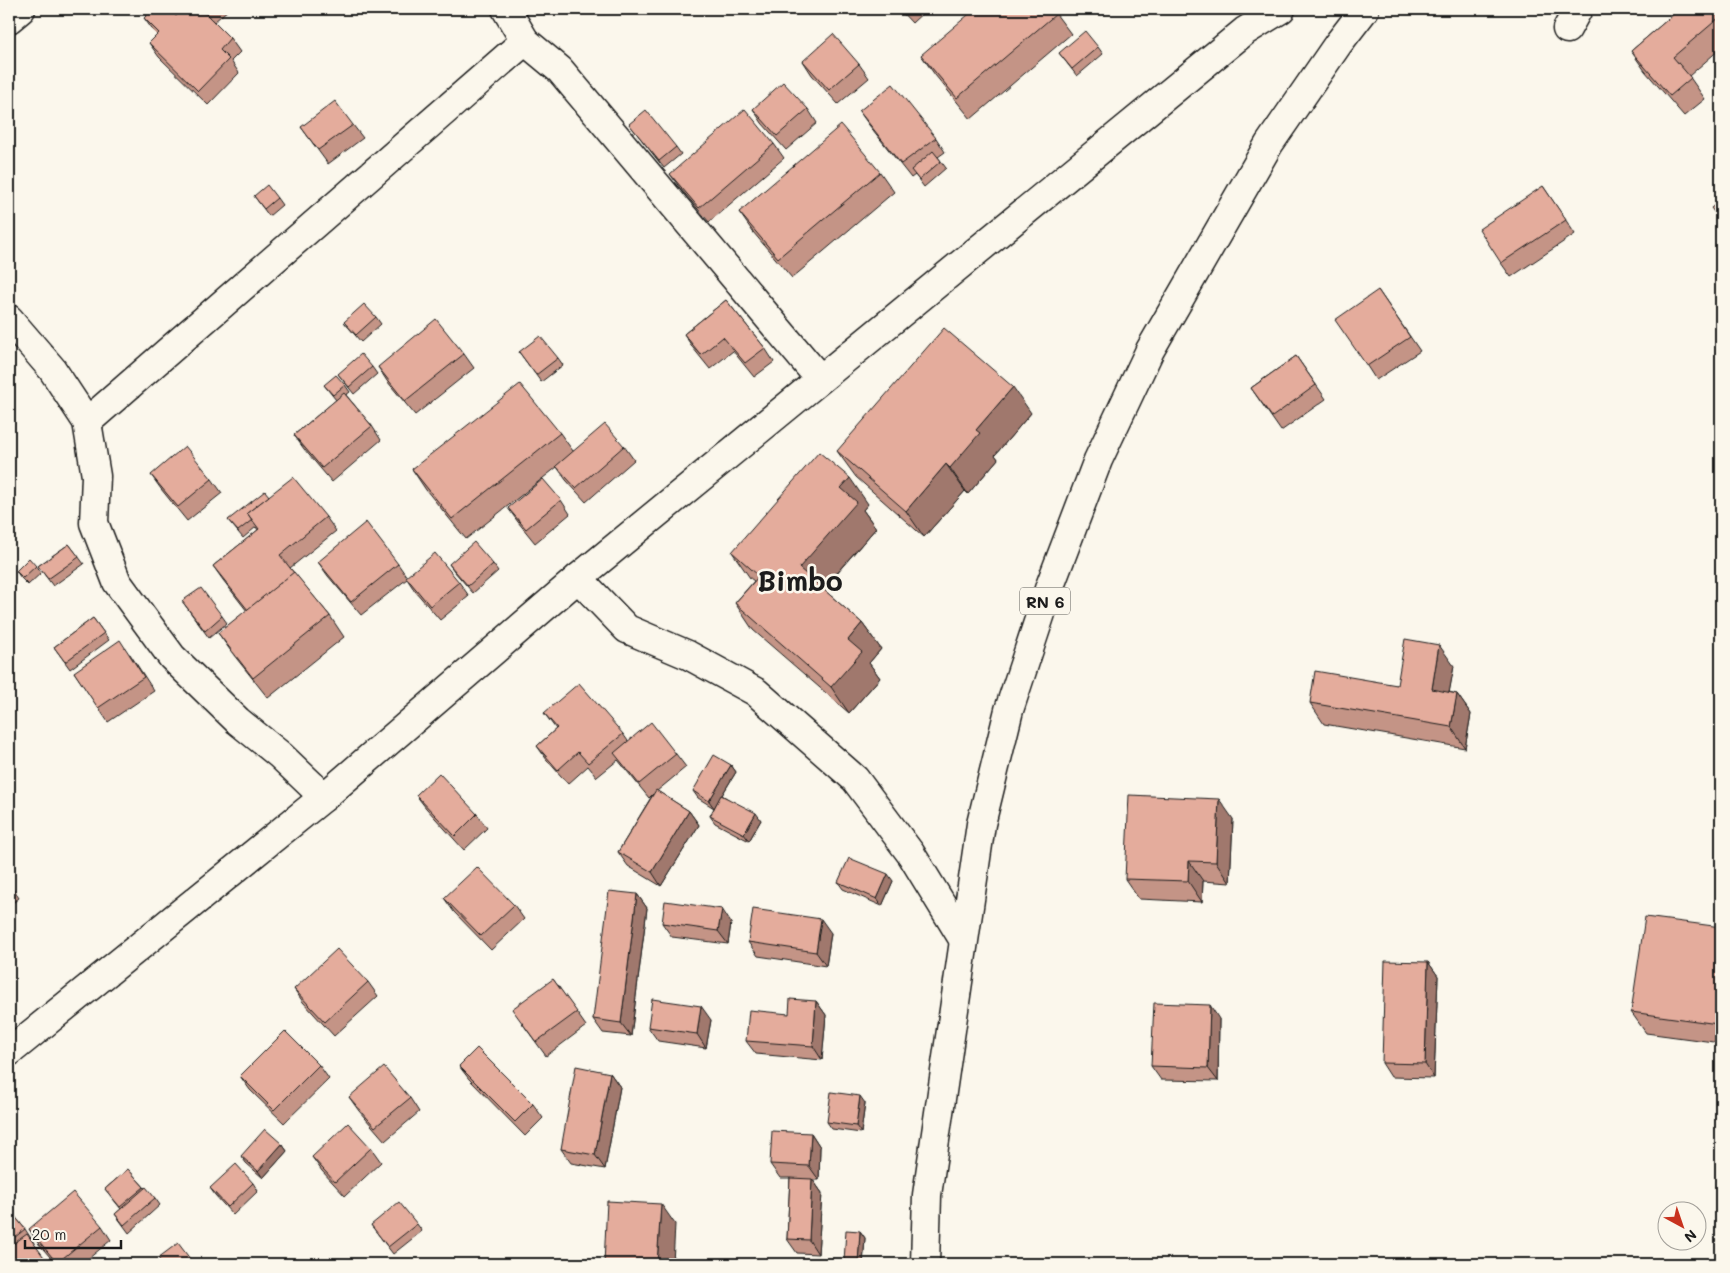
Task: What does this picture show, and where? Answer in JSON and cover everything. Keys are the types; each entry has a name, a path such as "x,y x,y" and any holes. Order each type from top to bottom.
{"street":[{"path":"9,19 21,9"},
{"path":"9,1052 324,797 578,578 820,379 1238,38 1281,9"},
{"name":"RN 6","path":"925,1264 928,1195 963,939 981,824 1009,710 1050,586 1098,460 1150,350 1211,241 1269,144 1338,44 1365,9"},
{"path":"508,10 525,41 560,70 820,379"},
{"path":"87,422 525,41"},
{"path":"9,319 52,369 87,422 96,476 94,522 117,582 172,657 238,721 280,755 324,797"},
{"path":"578,578 627,629 688,655 756,692 855,779 911,854 963,939"}],"building":[{"path":"153,9 169,9 176,16 183,9 201,9 230,38 220,50 229,59 198,91 149,43 159,33 144,18"},
{"path":"975,9 1052,9 1056,14 957,98 921,55"},
{"path":"1672,9 1721,9 1721,16 1673,57 1691,78 1670,96 1631,51 1675,13"},
{"path":"1085,31 1098,47 1072,69 1059,53"},
{"path":"833,34 859,64 829,90 803,61"},
{"path":"783,82 808,109 777,136 753,109"},
{"path":"893,84 936,138 901,164 859,111"},
{"path":"335,101 353,125 318,150 301,127"},
{"path":"745,109 774,144 699,208 670,174"},
{"path":"646,110 676,147 659,161 629,124"},
{"path":"841,125 880,172 778,258 739,212"},
{"path":"933,151 941,161 919,180 911,170"},
{"path":"267,185 277,198 264,209 254,196"},
{"path":"1543,186 1566,220 1501,263 1479,229"},
{"path":"1721,200 1721,221 1711,208"},
{"path":"1378,290 1410,337 1367,366 1335,320"},
{"path":"726,300 765,348 745,363 723,337 701,355 684,334"},
{"path":"364,304 376,317 356,335 344,322"},
{"path":"436,319 464,354 405,401 378,367"},
{"path":"944,328 1013,387 976,430 980,433 950,468 946,464 906,511 837,451"},
{"path":"540,336 558,358 536,375 519,352"},
{"path":"361,354 372,367 349,387 338,374"},
{"path":"1296,356 1316,385 1272,417 1251,388"},
{"path":"336,375 345,385 333,395 324,385"},
{"path":"520,384 560,433 452,519 412,469"},
{"path":"344,393 372,426 322,468 294,435"},
{"path":"605,424 624,446 576,488 556,466"},
{"path":"185,446 212,479 178,507 151,475"},
{"path":"819,452 850,478 841,488 857,502 799,568 862,623 848,640 862,652 831,687 735,603 759,576 732,552"},
{"path":"293,477 326,517 280,555 294,573 248,610 213,566 259,529 247,513"},
{"path":"543,479 561,500 526,529 508,508"},
{"path":"265,491 269,496 247,513 252,520 238,531 228,520"},
{"path":"366,522 398,564 351,602 318,562"},
{"path":"474,542 493,564 468,586 449,564"},
{"path":"69,544 79,557 48,579 38,566"},
{"path":"435,553 459,582 430,606 406,577"},
{"path":"29,558 36,566 23,578 16,571"},
{"path":"294,572 330,616 253,678 218,633"},
{"path":"201,588 222,616 205,631 182,601"},
{"path":"93,618 104,633 65,662 54,647"},
{"path":"1405,639 1439,645 1432,689 1457,694 1451,727 1310,703 1315,671 1397,685"},
{"path":"120,640 144,677 98,708 74,672"},
{"path":"579,683 623,734 588,763 578,752 558,770 537,746 557,728 544,713"},
{"path":"651,722 676,754 639,784 614,753"},
{"path":"714,755 731,765 709,801 693,791"},
{"path":"439,773 477,814 455,836 416,795"},
{"path":"656,790 689,811 652,872 618,852"},
{"path":"721,795 756,813 744,834 710,816"},
{"path":"1129,795 1219,799 1216,862 1189,861 1188,881 1125,879"},
{"path":"849,858 888,874 877,899 838,882"},
{"path":"477,867 514,905 481,936 444,898"},
{"path":"609,891 637,894 621,1023 593,1019"},
{"path":"665,901 722,909 718,931 662,923"},
{"path":"753,909 821,919 816,952 748,942"},
{"path":"1645,917 1721,927 1721,1002 1718,1024 1631,1012"},
{"path":"337,949 368,982 325,1022 294,989"},
{"path":"1385,961 1428,962 1425,1064 1382,1063"},
{"path":"553,979 577,1012 536,1042 512,1009"},
{"path":"652,999 701,1006 697,1034 648,1027"},
{"path":"790,999 816,1001 813,1046 746,1041 749,1010 789,1014"},
{"path":"1154,1003 1210,1005 1208,1068 1151,1066"},
{"path":"285,1031 319,1065 274,1110 240,1076"},
{"path":"477,1048 533,1104 515,1122 459,1066"},
{"path":"576,1066 610,1073 595,1155 561,1149"},
{"path":"384,1067 410,1098 375,1127 349,1097"},
{"path":"831,1092 860,1096 856,1126 827,1122"},
{"path":"348,1123 371,1148 335,1182 312,1157"},
{"path":"265,1129 282,1144 258,1171 241,1156"},
{"path":"772,1131 811,1133 809,1166 770,1164"},
{"path":"236,1164 253,1183 228,1207 210,1188"},
{"path":"128,1169 144,1187 120,1207 105,1189"},
{"path":"790,1178 812,1179 809,1240 787,1239"},
{"path":"146,1187 155,1198 124,1225 115,1214"},
{"path":"73,1192 102,1226 57,1263 29,1229"},
{"path":"607,1201 661,1204 657,1264 604,1264"},
{"path":"399,1202 417,1224 388,1247 371,1225"},
{"path":"9,1209 25,1229 9,1242"},
{"path":"846,1230 860,1231 858,1263 844,1262"},
{"path":"27,1234 46,1260 40,1264 9,1264 9,1247"},
{"path":"178,1243 194,1264 163,1264 158,1258"}],"district":[{"name":"Bimbo","path":"800,580"}]}
